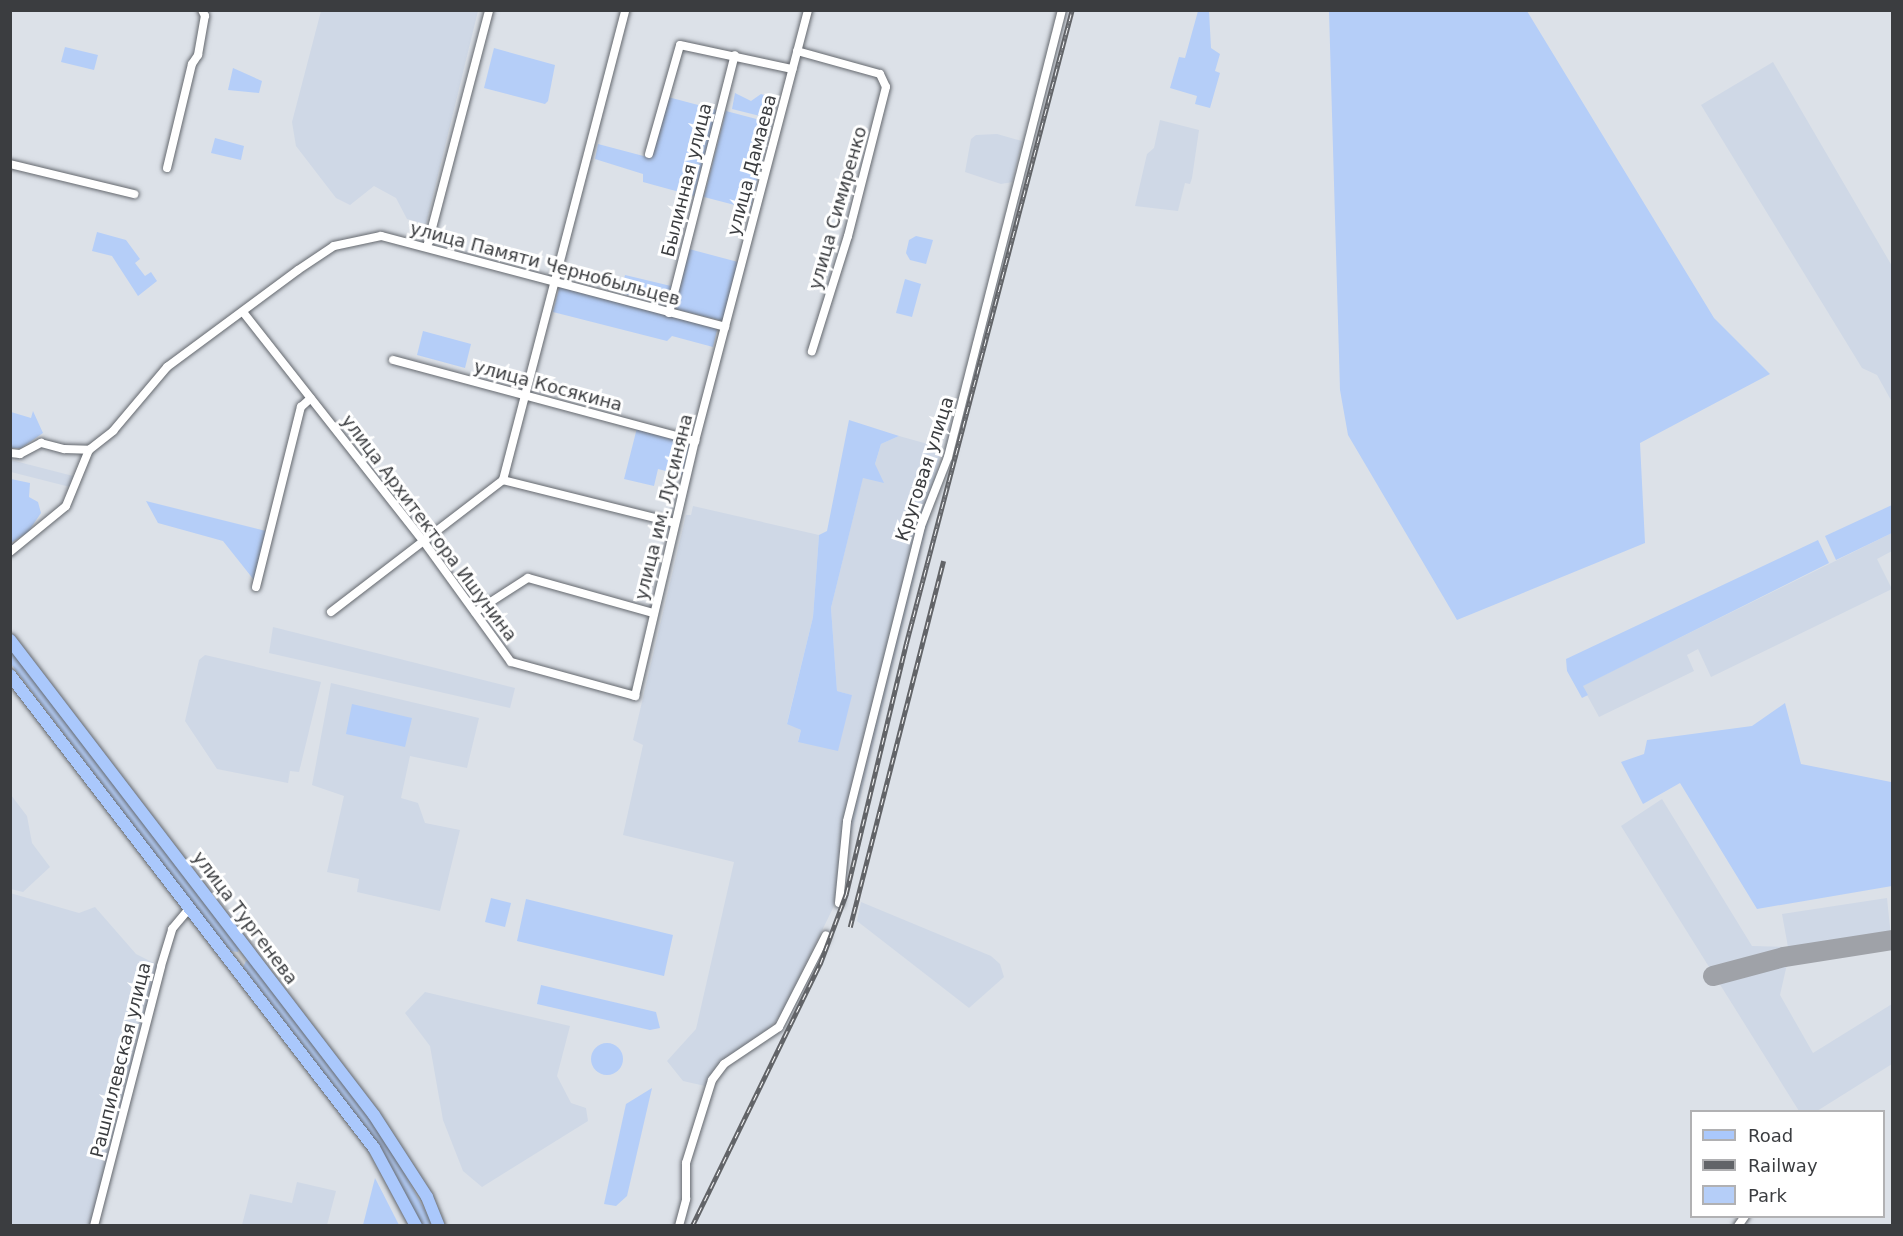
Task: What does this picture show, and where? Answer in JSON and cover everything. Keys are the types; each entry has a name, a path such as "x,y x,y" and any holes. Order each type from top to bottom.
{"main road":[{"name":"улица Тургенева","path":"10,640 389,1136 427,1197 439,1226"},
{"path":"10,675 374,1148 416,1226"},
{"path":"221,951 239,954 241,942"},
{"path":"242,978 241,963 255,960"}],"street":[{"path":"166,168 192,64 198,56 205,16 202,10"},
{"path":"427,247 489,10"},
{"path":"331,612 503,480 626,10"},
{"name":"улица Дамаева","path":"725,327 808,10"},
{"name":"Круговая улица","path":"839,903 847,821 921,526 948,457 1062,10"},
{"path":"649,154 680,45 792,69"},
{"name":"улица Симиренко","path":"797,51 880,74 886,87 848,236 812,351"},
{"name":"Былинная улица","path":"669,313 735,55"},
{"path":"10,164 134,194"},
{"name":"улица Памяти Чернобыльцев","path":"89,450 113,431 167,367 326,250 381,236 725,327"},
{"name":"улица Архитектора Ишунина","path":"243,312 424,542 511,662 635,696"},
{"name":"улица им. Лусиняна","path":"635,696 653,613 725,327"},
{"name":"улица Косякина","path":"393,360 695,441"},
{"path":"256,587 301,407 311,398"},
{"path":"10,453 20,454 41,443 64,449 89,450 66,506 10,552"},
{"path":"503,480 675,523"},
{"path":"475,612 528,578 653,613"},
{"name":"Рашпилевская улица","path":"94,1226 172,929 189,909"},
{"path":"679,1226 687,1190 686,1163 712,1080 723,1064 774,1034 826,935"}],"shaded area":[{"path":"321,11 478,11 426,224 407,219 396,198 374,186 350,205 336,198 296,146 292,122"},
{"path":"1773,62 1892,266 1892,402 1877,375 1862,368 1701,105"},
{"path":"1160,120 1199,130 1192,178 1190,184 1185,183 1178,211 1135,206 1147,154 1154,148"},
{"path":"997,134 1022,141 1012,182 1001,184 965,172 971,139 976,135"},
{"path":"899,436 942,448 932,491 935,496 833,908 780,1016 765,1033 717,1065 705,1086 683,1081 667,1061 696,1029 734,862 623,835 643,745 633,740 686,515 691,515 693,506 819,535 813,617 787,723 801,730 798,741 852,695 837,691 831,608 863,477 875,464 881,444"},
{"path":"11,460 77,477 74,488 11,472"},
{"path":"1892,533 1892,551 1877,559 1892,589 1711,677 1698,649 1687,655 1694,671 1599,717 1582,686"},
{"path":"273,627 515,688 510,708 269,653"},
{"path":"205,655 321,682 299,772 290,771 288,783 217,769 185,721 199,660"},
{"path":"331,683 479,718 467,768 410,756 401,798 418,803 425,823 460,830 440,911 357,892 359,879 327,872 344,796 312,785"},
{"path":"11,795 27,816 32,843 50,867 23,892 11,889"},
{"path":"1662,799 1752,946 1788,947 1782,914 1887,898 1892,947 1787,964 1780,995 1813,1053 1892,1004 1892,1064 1819,1110 1798,1110 1621,826"},
{"path":"10,893 79,913 95,907 136,954 158,965 91,1225 11,1225"},
{"path":"861,902 991,956 1000,964 1004,977 969,1008 857,921"},
{"path":"425,992 570,1026 557,1076 571,1103 586,1108 588,1121 482,1187 463,1171 443,1120 430,1046 405,1013"},
{"path":"297,1182 336,1191 327,1225 242,1225 250,1194 292,1203"}],"green space":[{"path":"1198,11 1209,11 1211,48 1220,54 1215,71 1220,73 1210,108 1195,104 1197,96 1170,88 1179,57 1185,58"},
{"path":"1329,11 1527,11 1714,318 1770,374 1640,443 1645,543 1457,620 1348,435 1340,390"},
{"path":"65,47 98,55 94,70 61,62"},
{"path":"494,48 555,65 548,101 545,104 484,88"},
{"path":"233,68 262,81 259,93 228,90"},
{"path":"735,93 751,101 761,94 774,98 768,118 732,109"},
{"path":"668,97 717,110 694,196 643,182 643,174 595,159 598,144 651,158"},
{"path":"726,111 772,123 750,209 704,197"},
{"path":"215,138 244,146 241,160 211,153"},
{"path":"97,232 126,240 140,259 135,263 145,276 151,272 157,281 138,296 112,256 92,251"},
{"path":"916,236 933,240 926,264 910,260 906,253 909,240"},
{"path":"689,249 738,262 723,321 675,309"},
{"path":"625,275 671,286 666,305 620,293"},
{"path":"905,279 921,284 912,317 896,313"},
{"path":"560,285 718,326 713,347 672,336 667,341 553,312"},
{"path":"423,331 471,344 465,368 417,355"},
{"path":"33,411 43,433 21,448 11,448 11,412 31,418"},
{"path":"849,420 899,436 881,444 875,464 884,483 863,478 831,608 837,691 852,695 838,751 798,742 801,730 787,724 813,617 819,535 827,531"},
{"path":"637,428 690,441 682,475 658,469 654,486 624,479"},
{"path":"11,479 30,483 29,497 38,502 41,513 28,532 11,543"},
{"path":"146,501 266,531 254,580 223,541 158,523"},
{"path":"1892,505 1892,533 1836,560 1825,536"},
{"path":"1818,540 1829,563 1583,686 1588,695 1582,698 1567,671 1566,659"},
{"path":"10,649 239,946 238,952 231,951 203,917 11,664"},
{"path":"1785,703 1801,764 1891,782 1892,886 1757,909 1680,783 1643,804 1621,762 1644,754 1647,740 1752,726"},
{"path":"352,704 412,718 405,747 346,734"},
{"path":"491,898 511,903 505,927 485,922"},
{"path":"526,899 673,935 664,976 517,941"},
{"path":"246,961 251,961 385,1139 433,1225 422,1225 378,1144 243,967"},
{"path":"541,985 656,1012 660,1028 650,1030 537,1004"},
{"path":"607,1043 618,1048 623,1059 618,1070 607,1075 596,1070 591,1059 596,1048"},
{"path":"652,1088 627,1196 616,1206 604,1204 626,1104"},
{"path":"375,1178 399,1225 363,1225"}],"taxiway":[{"path":"1713,976 1784,957 1892,940"}],"railway":[{"path":"692,1226 820,964 846,894 906,644 1072,10"},
{"path":"850,927 943,561"}]}
